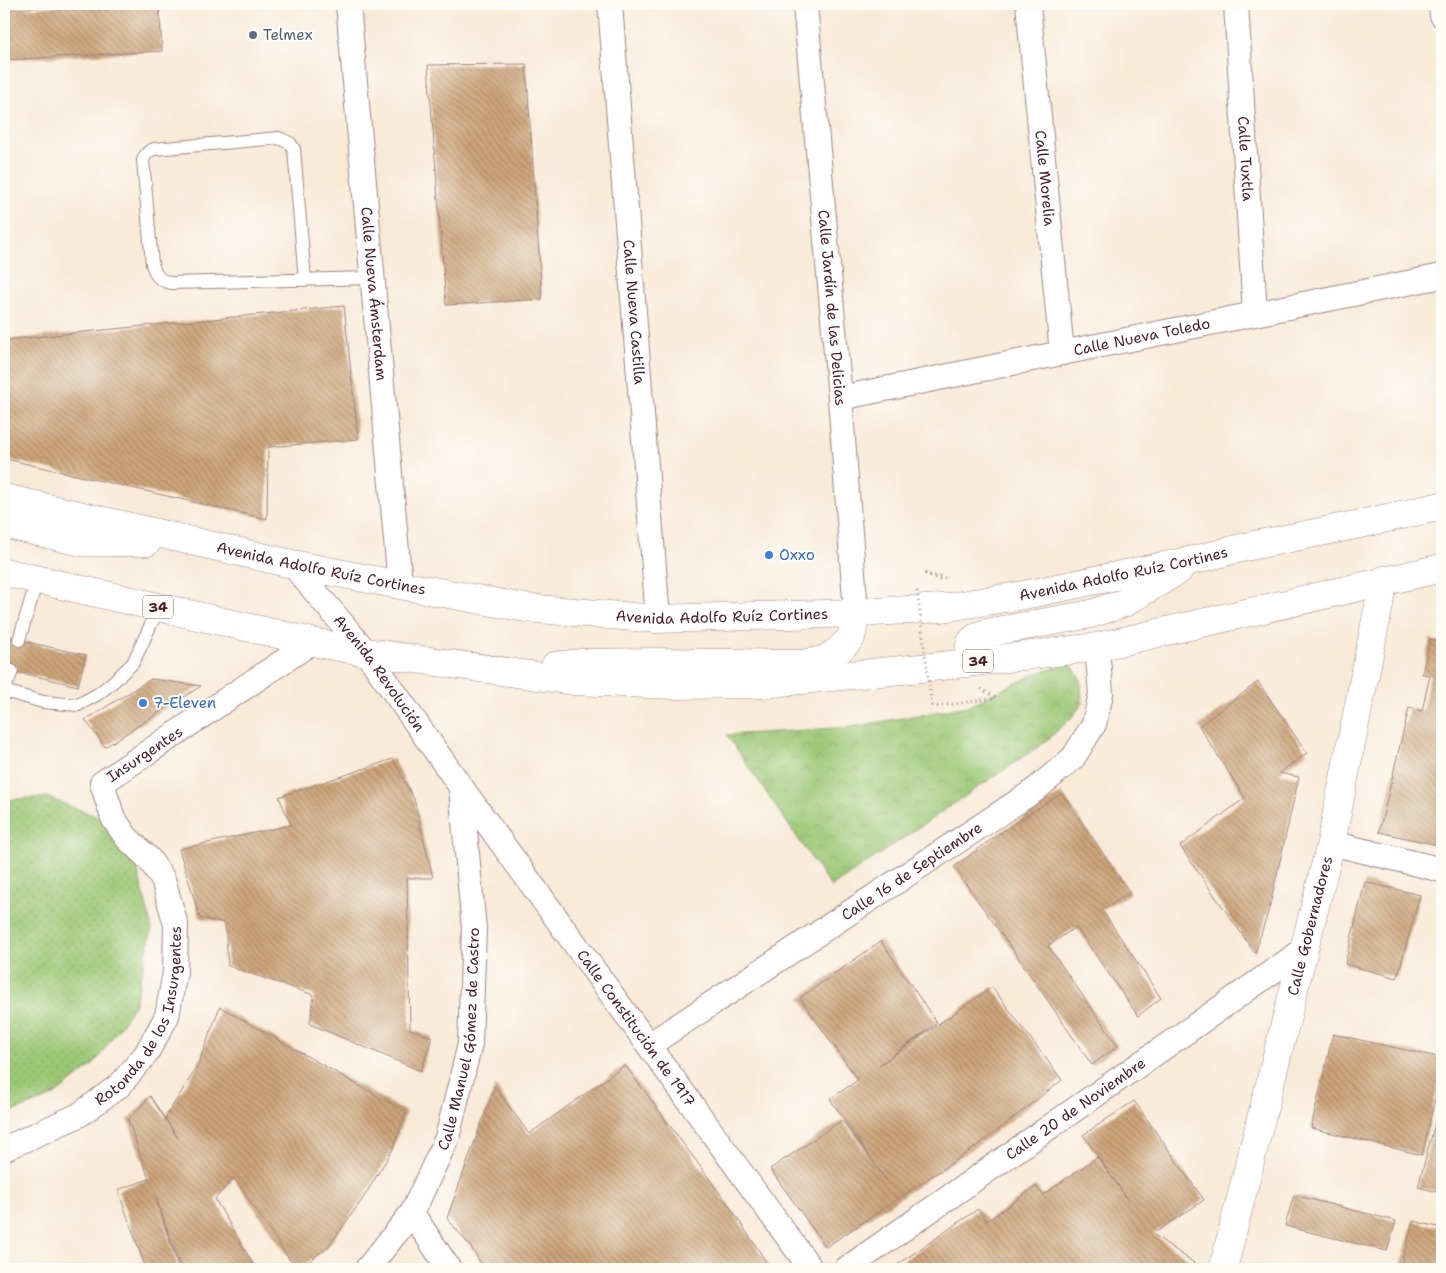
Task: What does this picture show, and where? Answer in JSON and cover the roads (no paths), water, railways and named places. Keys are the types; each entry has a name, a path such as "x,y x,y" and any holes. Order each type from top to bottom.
{"main road":[{"name":"Avenida Adolfo Ruíz Cortines","path":"4,498 292,564 400,585 526,608 658,619 856,613 942,608 1024,595 1442,506"},
{"path":"4,524 82,542 196,542"},
{"path":"971,662 969,649 971,641 977,636 1091,614 1124,603 1198,559"},
{"name":"34","path":"4,572 312,642 366,652 574,682 674,685 762,684 1097,647 1442,568"},
{"name":"Calle Gobernadores","path":"1223,1269 1331,843 1384,580"},
{"path":"505,672 582,663 808,663 824,660 838,651 851,638 856,613"}],"street":[{"name":"Calle Nueva Ámsterdam","path":"348,4 400,585"},
{"name":"Calle Nueva Castilla","path":"610,4 658,619"},
{"name":"Calle Jardín de las Delicias","path":"806,4 840,398 856,613"},
{"name":"Calle Morelia","path":"1028,4 1062,353"},
{"name":"Calle Tuxtla","path":"1236,4 1254,313"},
{"path":"1441,4 1442,15"},
{"name":"Calle Nueva Toledo","path":"840,398 1442,276"},
{"name":"Avenida Revolución","path":"292,564 366,652 461,787"},
{"name":"Insurgentes","path":"102,783 312,642"},
{"name":"Calle 16 de Septiembre","path":"649,1045 1034,790 1073,758 1094,724 1098,709 1101,694 1097,647"},
{"name":"Rotonda de los Insurgentes","path":"4,1149 79,1115 120,1085 146,1054 167,1016 175,972 176,925 171,907 163,879 149,859 127,838 113,818 102,783"},
{"name":"Calle Constitución de 1917","path":"461,787 811,1269"},
{"name":"Calle Manuel Gómez de Castro","path":"367,1269 412,1213 447,1138 470,1044 474,930 461,787"},
{"path":"1331,843 1442,870"},
{"name":"Calle 20 de Noviembre","path":"846,1269 1305,949"},
{"path":"412,1213 450,1269"}],"lane":[{"path":"305,280 294,149 290,143 279,138 148,151 143,160 152,264 156,274 163,281 171,284 305,280 372,278"},
{"path":"19,640 37,580"},
{"path":"12,671 4,691 43,702 78,705 98,694 133,662 159,607"}],"place":[{"name":"Telmex","path":"253,35"},
{"name":"Oxxo","path":"769,555"},
{"name":"7-Eleven","path":"143,703"}]}
